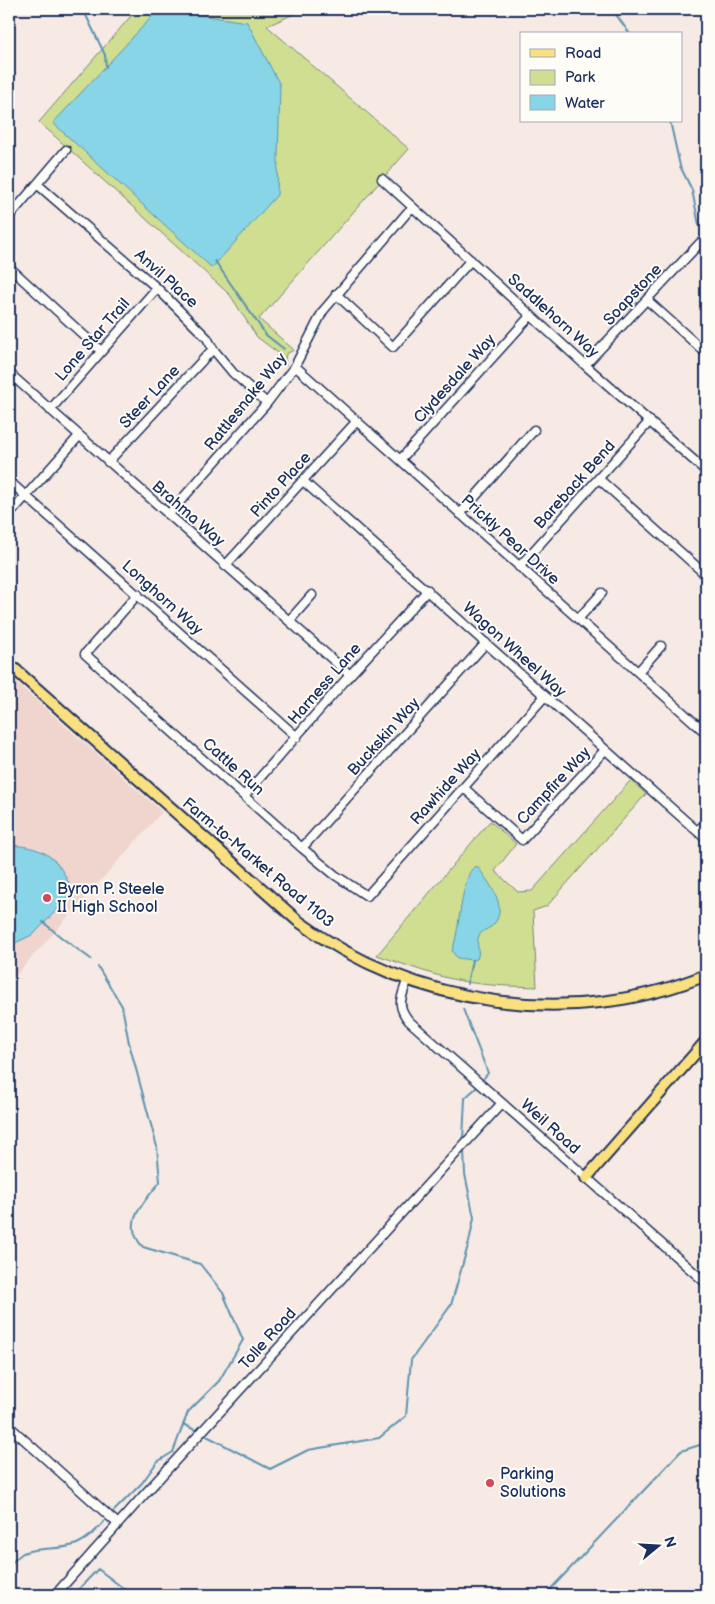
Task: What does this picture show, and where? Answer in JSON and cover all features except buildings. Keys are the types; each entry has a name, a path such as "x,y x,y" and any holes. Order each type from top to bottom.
{"main road":[{"name":"Farm-to-Market Road 1103","path":"9,664 298,921 330,943 365,962 407,981 479,999 525,1005 552,1006 594,1004 620,999 653,992 706,975"},
{"path":"586,1178 706,1041"}],"street":[{"path":"9,216 66,150"},
{"name":"Saddlehorn Way","path":"382,179 585,365 706,471"},
{"name":"Anvil Place","path":"37,184 157,288 207,338 213,350 233,373 267,403"},
{"name":"Rattlesnake Way","path":"168,515 267,403 295,366 323,311 412,207"},
{"name":"Soapstone","path":"585,365 647,300 703,246"},
{"path":"336,294 393,347 471,260"},
{"path":"9,267 102,351"},
{"name":"Lone Star Trail","path":"50,410 157,288"},
{"path":"647,300 706,352"},
{"name":"Clydesdale Way","path":"400,460 531,315"},
{"name":"Steer Lane","path":"108,462 213,350"},
{"name":"Prickly Pear Drive","path":"295,366 706,733"},
{"name":"Brahma Way","path":"9,374 350,675"},
{"name":"Bareback Bend","path":"519,567 650,421"},
{"name":"Pinto Place","path":"225,566 356,422"},
{"path":"460,514 534,430"},
{"path":"9,515 78,436"},
{"path":"598,479 706,575"},
{"name":"Longhorn Way","path":"9,481 297,737"},
{"name":"Wagon Wheel Way","path":"303,481 428,590 706,839"},
{"name":"Harness Lane","path":"244,796 350,675 428,590"},
{"path":"578,619 602,593"},
{"name":"Cattle Run","path":"138,594 85,654 302,848 335,875 367,896"},
{"path":"288,622 312,595"},
{"name":"Buckskin Way","path":"302,848 486,643"},
{"path":"638,672 661,646"},
{"name":"Rawhide Way","path":"367,896 545,696"},
{"path":"699,727 706,719"},
{"name":"Campfire Way","path":"464,788 522,840 605,750"},
{"path":"697,831 706,823"},
{"name":"Weil Road","path":"407,981 400,1005 403,1014 410,1022 706,1283"},
{"name":"Tolle Road","path":"55,1595 502,1103"},
{"path":"9,1426 118,1524"}],"shaded area":[{"name":"Byron P. Steele II High School","path":"9,676 162,812 9,983"}],"green space":[{"path":"137,9 305,9 267,26 409,149 259,319 294,350 286,354 286,366 276,357 278,353 257,337 230,295 39,122"},
{"path":"631,780 646,794 547,906 533,911 537,987 502,986 455,980 377,955 490,821 516,844 495,871 518,892 532,891"}],"water":[{"path":"159,9 247,22 280,85 277,195 212,268 53,123"},
{"path":"9,845 33,848 50,857 57,863 73,893 34,934 9,946"},
{"path":"475,866 478,867 495,894 499,910 494,924 479,936 478,956 477,959 472,960 457,958 452,951 464,892 470,872"}],"waterway":[{"path":"83,9 105,55 106,67"},
{"path":"236,9 243,9"},
{"path":"612,9 629,32"},
{"path":"670,122 680,166 692,190 699,225"},
{"path":"215,261 266,335 284,349"},
{"path":"43,922 91,959"},
{"path":"467,984 472,960"},
{"path":"98,967 122,1006 129,1043 157,1147 160,1182 137,1213 134,1221 137,1238 143,1247 200,1264 223,1293 243,1340 219,1381 188,1412 173,1452 157,1462 142,1483 110,1515"},
{"path":"463,1009 488,1073 484,1078"},
{"path":"463,1140 465,1098 476,1088"},
{"path":"203,1434 270,1469 308,1450 379,1438 406,1416 411,1360 451,1305 469,1242 474,1218 465,1174 464,1150"},
{"path":"183,1424 199,1432"},
{"path":"545,1595 681,1451 706,1443"},
{"path":"9,1566 23,1553 77,1544 94,1533 107,1518"},
{"path":"73,1595 98,1569 132,1595"}],"place":[{"name":"Byron P. Steele II High School","path":"47,898"},
{"name":"Parking Solutions","path":"490,1483"}]}
